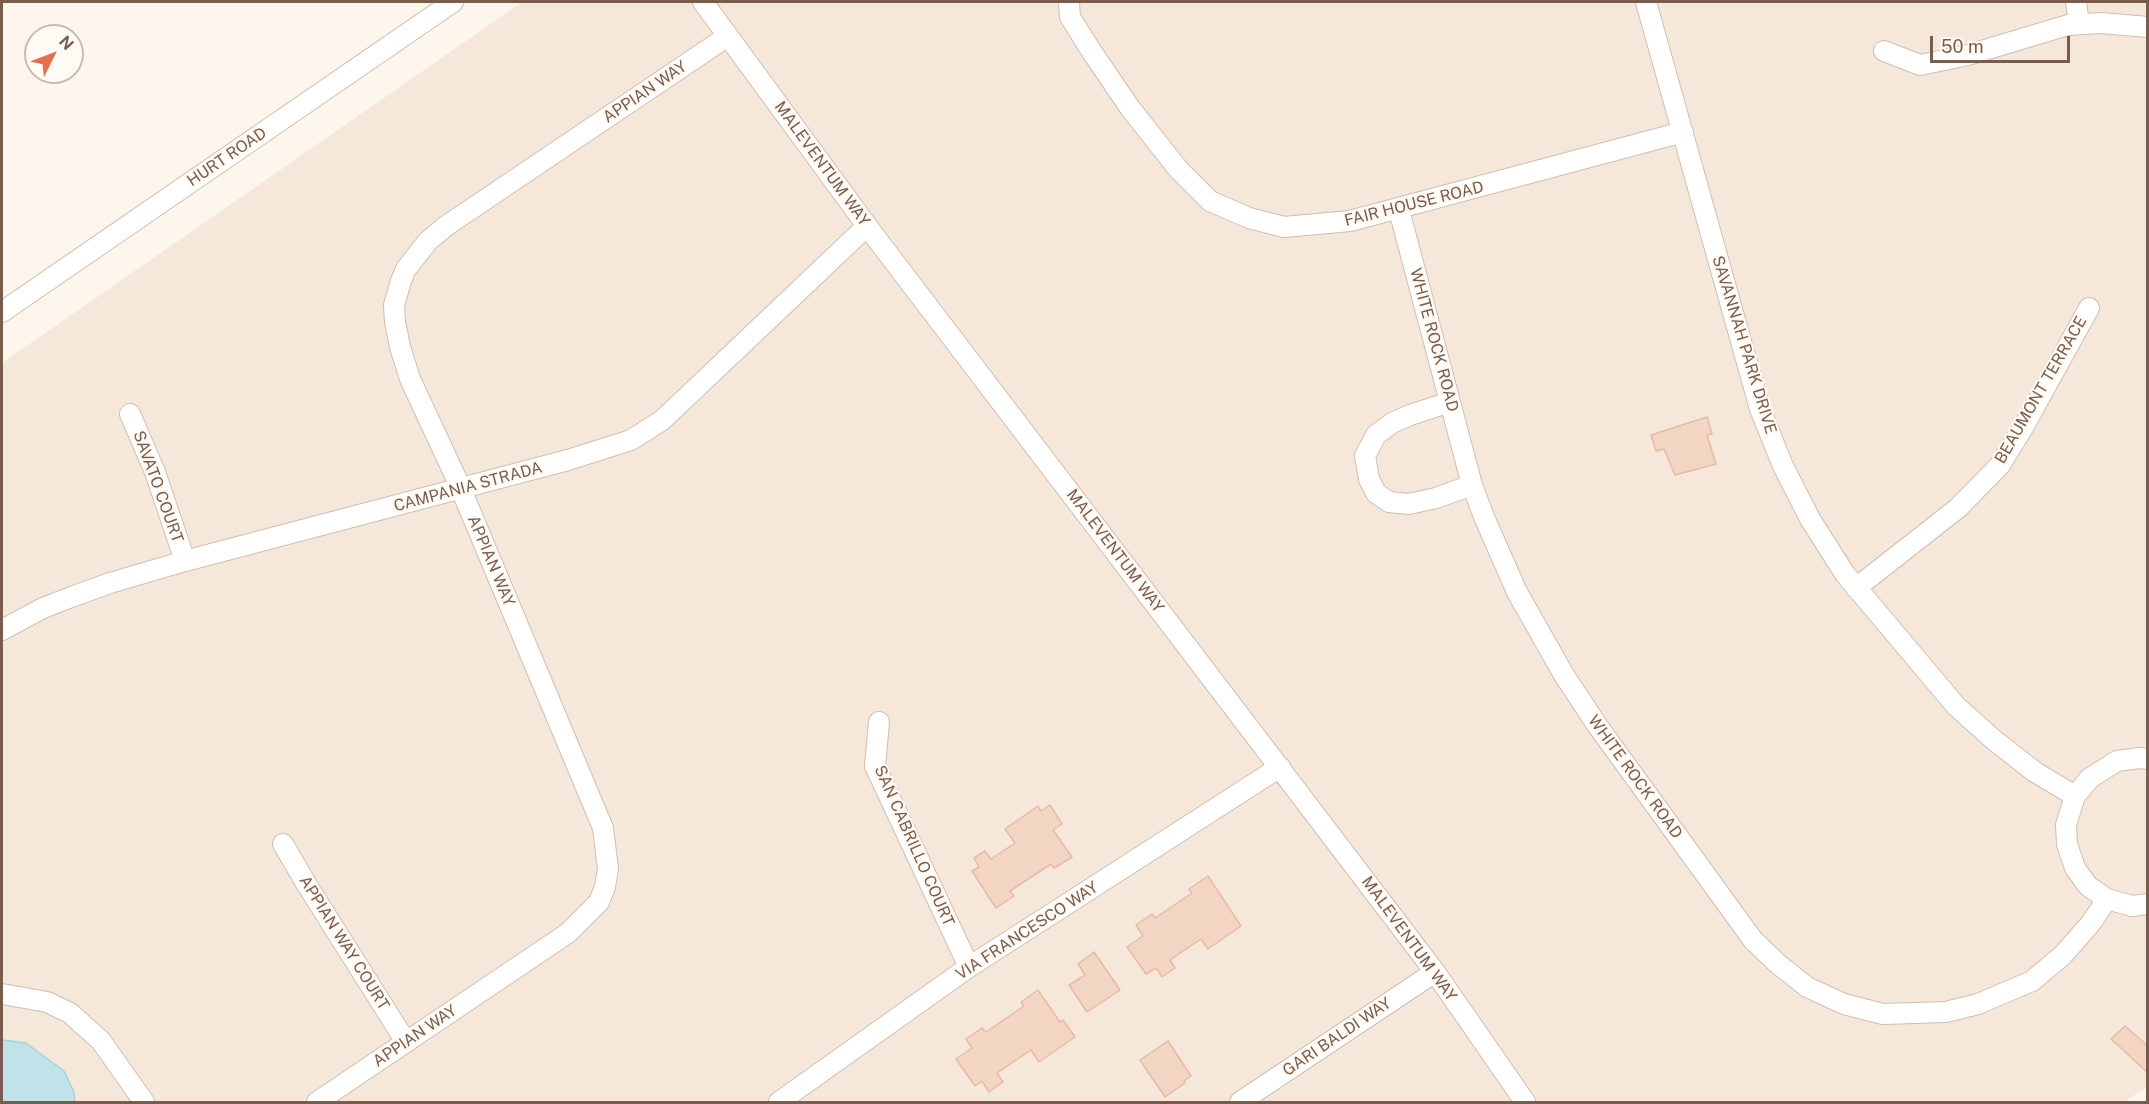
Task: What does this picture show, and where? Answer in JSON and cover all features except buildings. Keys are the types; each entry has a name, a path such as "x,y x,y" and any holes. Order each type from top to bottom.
{"street":[{"name":"HURT ROAD","path":"2,312 453,2"},
{"name":"MALEVENTUM WAY","path":"703,2 867,226 1435,972 1525,1102"},
{"name":"FAIR HOUSE ROAD","path":"1069,2 1070,17 1130,108 1179,170 1210,201 1249,218 1284,227 1350,221 1399,210 1683,132"},
{"name":"SAVANNAH PARK DRIVE","path":"1646,2 1760,409 1783,466 1810,519 1845,574 1956,706 1994,740 2036,772 2075,797"},
{"path":"2076,2 2079,24"},
{"path":"1884,51 1920,65 1968,55 2068,25 2102,22 2148,27"},
{"name":"APPIAN WAY","path":"317,1102 568,933 599,902 605,887 608,869 603,828 460,489 410,379 400,347 394,305 406,269 428,241 446,226 728,36"},
{"name":"WHITE ROCK ROAD","path":"1399,210 1472,485 1517,592 1564,675 1597,725 1754,940 1778,964 1807,987 1844,1004 1883,1014 1946,1012 1978,1004 2032,981 2063,955 2091,923 2107,899"},
{"name":"CAMPANIA STRADA","path":"2,630 43,608 74,596 184,561 616,446 646,431 674,409 867,226"},
{"name":"BEAUMONT TERRACE","path":"1856,588 1958,508 2000,465 2089,308"},
{"path":"1450,402 1392,423 1376,435 1365,456 1369,479 1376,493 1389,502 1408,504 1436,498 1472,485"},
{"name":"SAVATO COURT","path":"130,414 155,472 184,561"},
{"name":"SAN CABRILLO COURT","path":"879,722 875,765 969,967"},
{"path":"2148,759 2117,762 2090,778 2075,797 2066,825 2067,844 2075,868 2088,886 2107,899 2132,906 2148,904"},
{"name":"VIA FRANCESCO WAY","path":"779,1102 969,967 1280,767"},
{"name":"APPIAN WAY COURT","path":"284,844 307,885 406,1042"},
{"name":"GARI BALDI WAY","path":"1240,1102 1435,972"},
{"path":"2,994 47,1002 70,1013 102,1041 144,1102"}],"shaded area":[{"path":"522,2 2147,2 2147,1087 2124,1102 2,1102 2,363"}],"water":[{"path":"2,1040 26,1043 64,1071 74,1092 75,1102 2,1102"}]}
